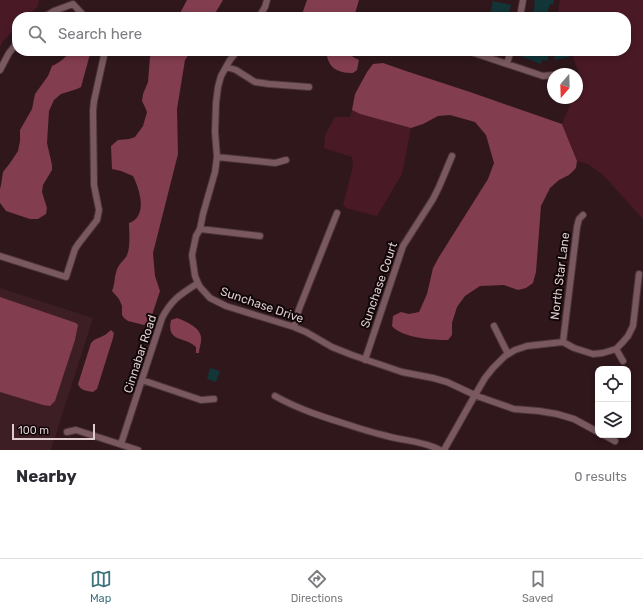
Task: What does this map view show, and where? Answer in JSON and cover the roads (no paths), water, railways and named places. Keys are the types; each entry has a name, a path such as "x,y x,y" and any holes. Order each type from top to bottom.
{"street":[{"path":"262,12 267,0"},
{"path":"521,12 523,0"},
{"path":"52,12 72,1 81,12"},
{"path":"0,70 12,49"},
{"path":"0,256 66,277 78,243 97,220 99,210 94,184 93,111 104,56"},
{"name":"Sunchase Drive","path":"233,56 221,76 218,87 215,132 217,157 215,172 200,229 196,236 192,255 195,276 200,287 210,298 226,306 294,327 332,347 366,360 402,372 447,382 475,395 514,409 557,414 574,419 595,430"},
{"path":"483,56 542,76 547,76"},
{"path":"507,64 509,56"},
{"path":"227,66 255,82 309,87"},
{"name":"Sunchase Court","path":"366,360 403,246 436,193 452,156"},
{"path":"217,157 275,163 286,160"},
{"path":"294,327 299,309 337,213"},
{"name":"North Star Lane","path":"563,342 577,227 579,219 583,214"},
{"path":"200,229 260,236"},
{"path":"444,450 485,378 508,354 527,346 563,342 574,348 593,354 616,349 628,336 633,326 639,274"},
{"name":"Cinnabar Road","path":"121,444 162,318 175,298 198,283"},
{"path":"494,326 508,354"},
{"path":"616,349 624,361"},
{"path":"142,380 201,400 214,399"},
{"path":"275,396 289,404 314,414 385,436 420,443 440,450"},
{"path":"67,432 76,430 138,450"},
{"path":"610,438 615,441"}]}
